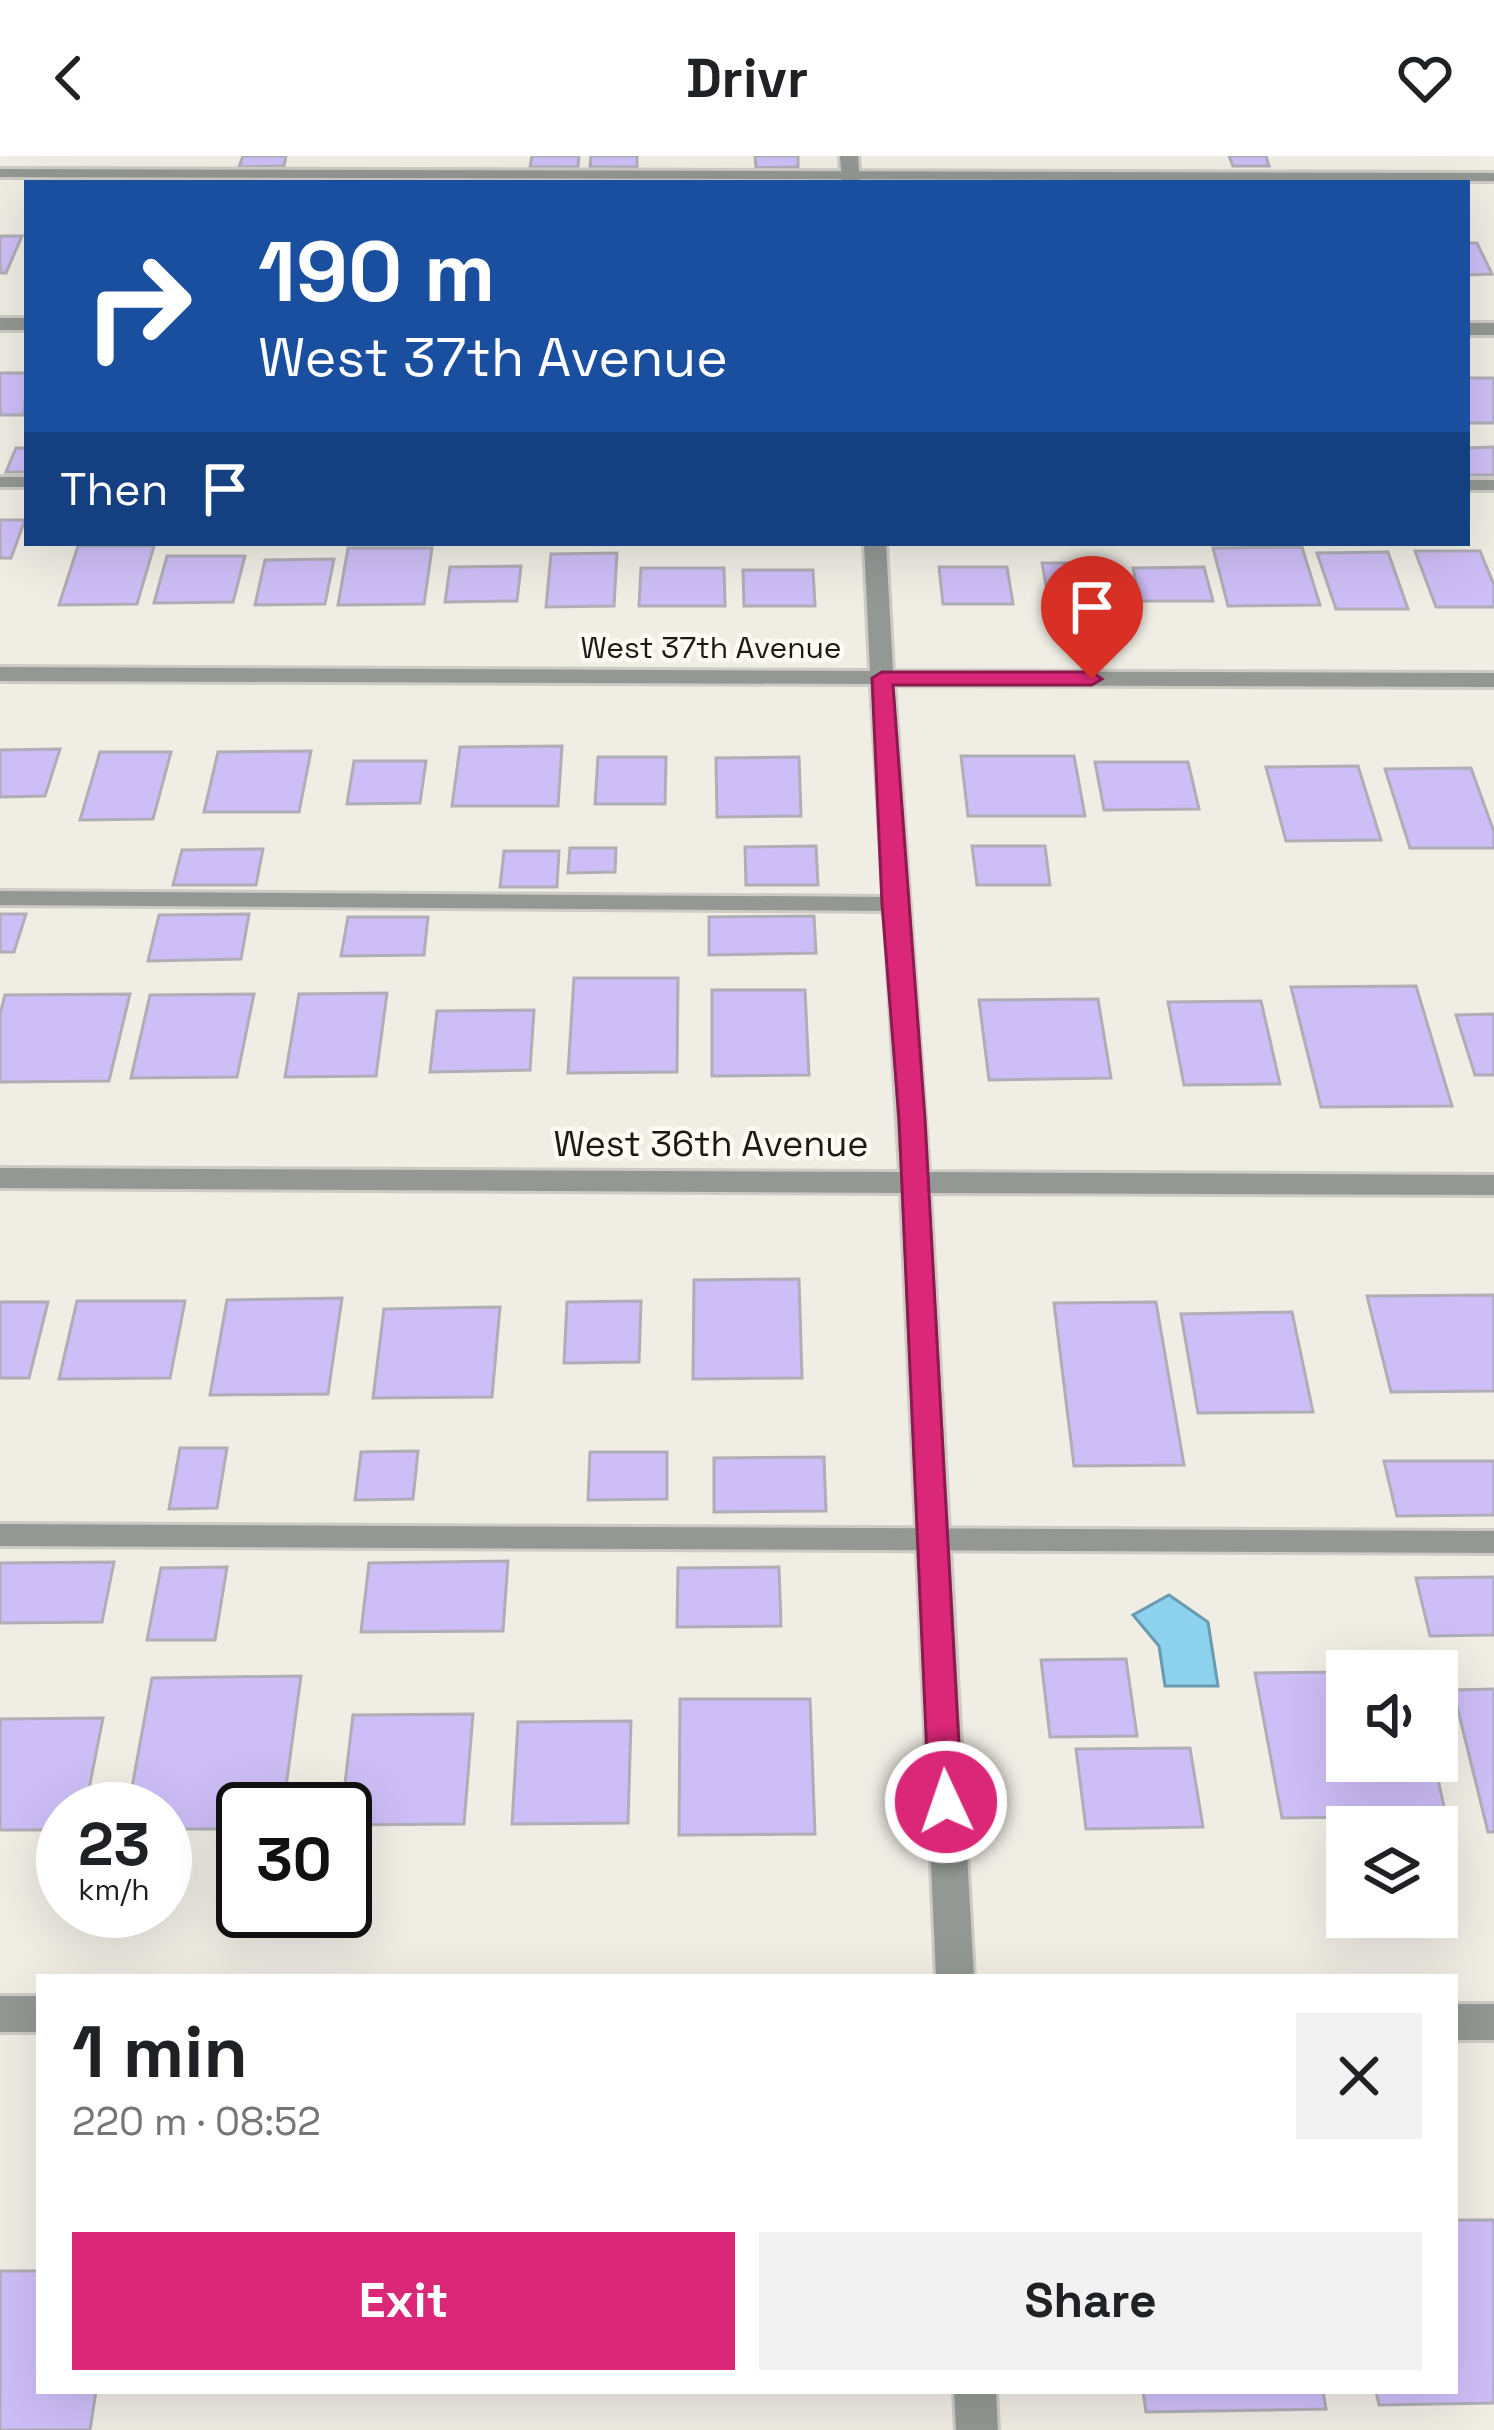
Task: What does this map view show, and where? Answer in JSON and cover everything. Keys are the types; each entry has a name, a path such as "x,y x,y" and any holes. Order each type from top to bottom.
{"street":[{"path":"874,546 915,1183 955,1974"},
{"name":"West 37th Avenue","path":"0,674 1494,680"},
{"name":"West 36th Avenue","path":"0,1178 1494,1185"},
{"path":"0,2014 36,2014"},
{"path":"1458,2021 1494,2022"},
{"path":"975,2394 977,2430"}],"lane":[{"path":"0,172 850,171 1494,177"},
{"path":"0,898 894,904"},
{"path":"0,1535 1494,1542"}],"water":[{"path":"1169,1595 1208,1622 1218,1686 1165,1686 1159,1646 1133,1615"}],"building":[{"path":"243,156 286,156 284,166 239,167"},
{"path":"532,156 579,156 578,167 530,167"},
{"path":"591,156 637,156 637,167 590,167"},
{"path":"755,156 798,156 798,167 756,168"},
{"path":"1229,156 1266,156 1269,166 1233,166"},
{"path":"0,236 22,236 6,273 0,273"},
{"path":"1470,243 1477,243 1492,274 1470,275"},
{"path":"0,373 24,373 24,415 0,415"},
{"path":"1470,378 1494,378 1494,423 1470,423"},
{"path":"1494,447 1494,475 1470,475 1470,448"},
{"path":"16,448 24,448 24,472 6,472"},
{"path":"0,520 24,520 11,558 0,558"},
{"path":"78,546 154,546 137,604 59,605"},
{"path":"1302,547 1320,605 1228,606 1213,548"},
{"path":"348,548 432,548 424,604 338,605"},
{"path":"1415,551 1480,551 1494,585 1494,607 1436,607"},
{"path":"1388,552 1408,609 1336,609 1317,553"},
{"path":"617,553 614,606 546,607 551,554"},
{"path":"167,556 245,556 233,602 154,603"},
{"path":"334,559 325,604 255,605 265,560"},
{"path":"1042,563 1110,563 1119,606 1050,606"},
{"path":"521,566 517,601 445,602 450,567"},
{"path":"939,567 1007,567 1013,604 943,604"},
{"path":"1204,567 1213,601 1140,601 1133,568"},
{"path":"641,568 724,568 725,606 639,606"},
{"path":"743,570 813,570 815,606 744,606"},
{"path":"562,746 558,806 452,806 460,747"},
{"path":"60,749 45,796 0,797 0,750"},
{"path":"311,751 299,812 204,812 218,752"},
{"path":"100,752 171,752 153,819 80,820"},
{"path":"961,756 1074,756 1085,816 968,816"},
{"path":"598,757 666,757 665,804 595,804"},
{"path":"799,757 801,816 717,817 716,758"},
{"path":"354,761 426,761 420,803 347,804"},
{"path":"1095,762 1188,762 1199,809 1104,810"},
{"path":"1358,766 1381,840 1286,841 1266,767"},
{"path":"1471,768 1494,832 1494,848 1410,848 1385,769"},
{"path":"816,846 818,885 746,885 745,847"},
{"path":"972,846 1045,846 1050,885 977,885"},
{"path":"570,848 616,848 615,872 568,873"},
{"path":"263,849 256,885 173,885 182,850"},
{"path":"504,851 559,851 557,887 500,887"},
{"path":"0,914 26,914 14,952 0,952"},
{"path":"249,914 241,959 148,961 159,915"},
{"path":"814,916 816,953 709,955 709,917"},
{"path":"348,917 428,917 424,955 341,956"},
{"path":"574,978 678,978 677,1072 568,1073"},
{"path":"1416,986 1452,1106 1321,1107 1291,987"},
{"path":"712,990 805,990 809,1075 712,1076"},
{"path":"387,993 376,1076 285,1077 299,994"},
{"path":"130,994 109,1081 0,1082 0,1014 5,995"},
{"path":"254,994 237,1077 131,1078 150,995"},
{"path":"1098,999 1111,1078 989,1080 979,1000"},
{"path":"1261,1001 1280,1084 1184,1085 1168,1002"},
{"path":"534,1010 530,1070 430,1072 437,1011"},
{"path":"1494,1014 1494,1075 1475,1075 1456,1015"},
{"path":"799,1279 802,1378 693,1379 694,1280"},
{"path":"1494,1295 1494,1391 1391,1392 1367,1296"},
{"path":"342,1298 328,1394 210,1395 227,1300"},
{"path":"77,1301 185,1301 170,1378 59,1379"},
{"path":"641,1301 639,1362 564,1363 567,1302"},
{"path":"0,1302 48,1302 29,1378 0,1378"},
{"path":"1156,1302 1184,1465 1074,1466 1054,1303"},
{"path":"500,1307 492,1397 373,1398 384,1309"},
{"path":"1292,1312 1313,1412 1198,1413 1181,1314"},
{"path":"180,1448 227,1448 217,1508 169,1509"},
{"path":"418,1451 413,1499 355,1500 361,1452"},
{"path":"590,1452 667,1452 667,1499 588,1500"},
{"path":"824,1457 826,1511 714,1512 714,1458"},
{"path":"1384,1461 1494,1461 1494,1515 1397,1516"},
{"path":"508,1561 503,1631 361,1632 369,1563"},
{"path":"114,1562 102,1622 0,1623 0,1563"},
{"path":"227,1567 215,1640 147,1640 161,1568"},
{"path":"779,1567 781,1626 677,1627 678,1568"},
{"path":"1494,1577 1494,1635 1430,1636 1416,1578"},
{"path":"1126,1659 1137,1736 1050,1737 1041,1660"},
{"path":"1326,1672 1326,1782 1439,1782 1444,1806 1326,1806 1326,1817 1282,1818 1255,1673"},
{"path":"301,1676 287,1782 216,1782 216,1829 192,1829 192,1782 133,1782 152,1678"},
{"path":"1494,1689 1494,1832 1488,1832 1458,1710 1458,1690"},
{"path":"680,1699 810,1699 815,1834 679,1835"},
{"path":"473,1714 464,1824 372,1825 372,1782 345,1782 353,1715"},
{"path":"103,1718 90,1782 36,1782 36,1830 0,1830 0,1719"},
{"path":"631,1721 628,1823 512,1824 518,1722"},
{"path":"1190,1748 1203,1827 1086,1829 1076,1749"},
{"path":"1458,2220 1494,2220 1494,2403 1379,2405 1377,2394 1458,2394"},
{"path":"0,2271 36,2271 36,2394 96,2394 90,2430 0,2430"},
{"path":"1143,2394 1324,2394 1326,2409 1146,2412"}],"route":[{"path":"946,1802 912,1119 882,678 1092,679"}]}
